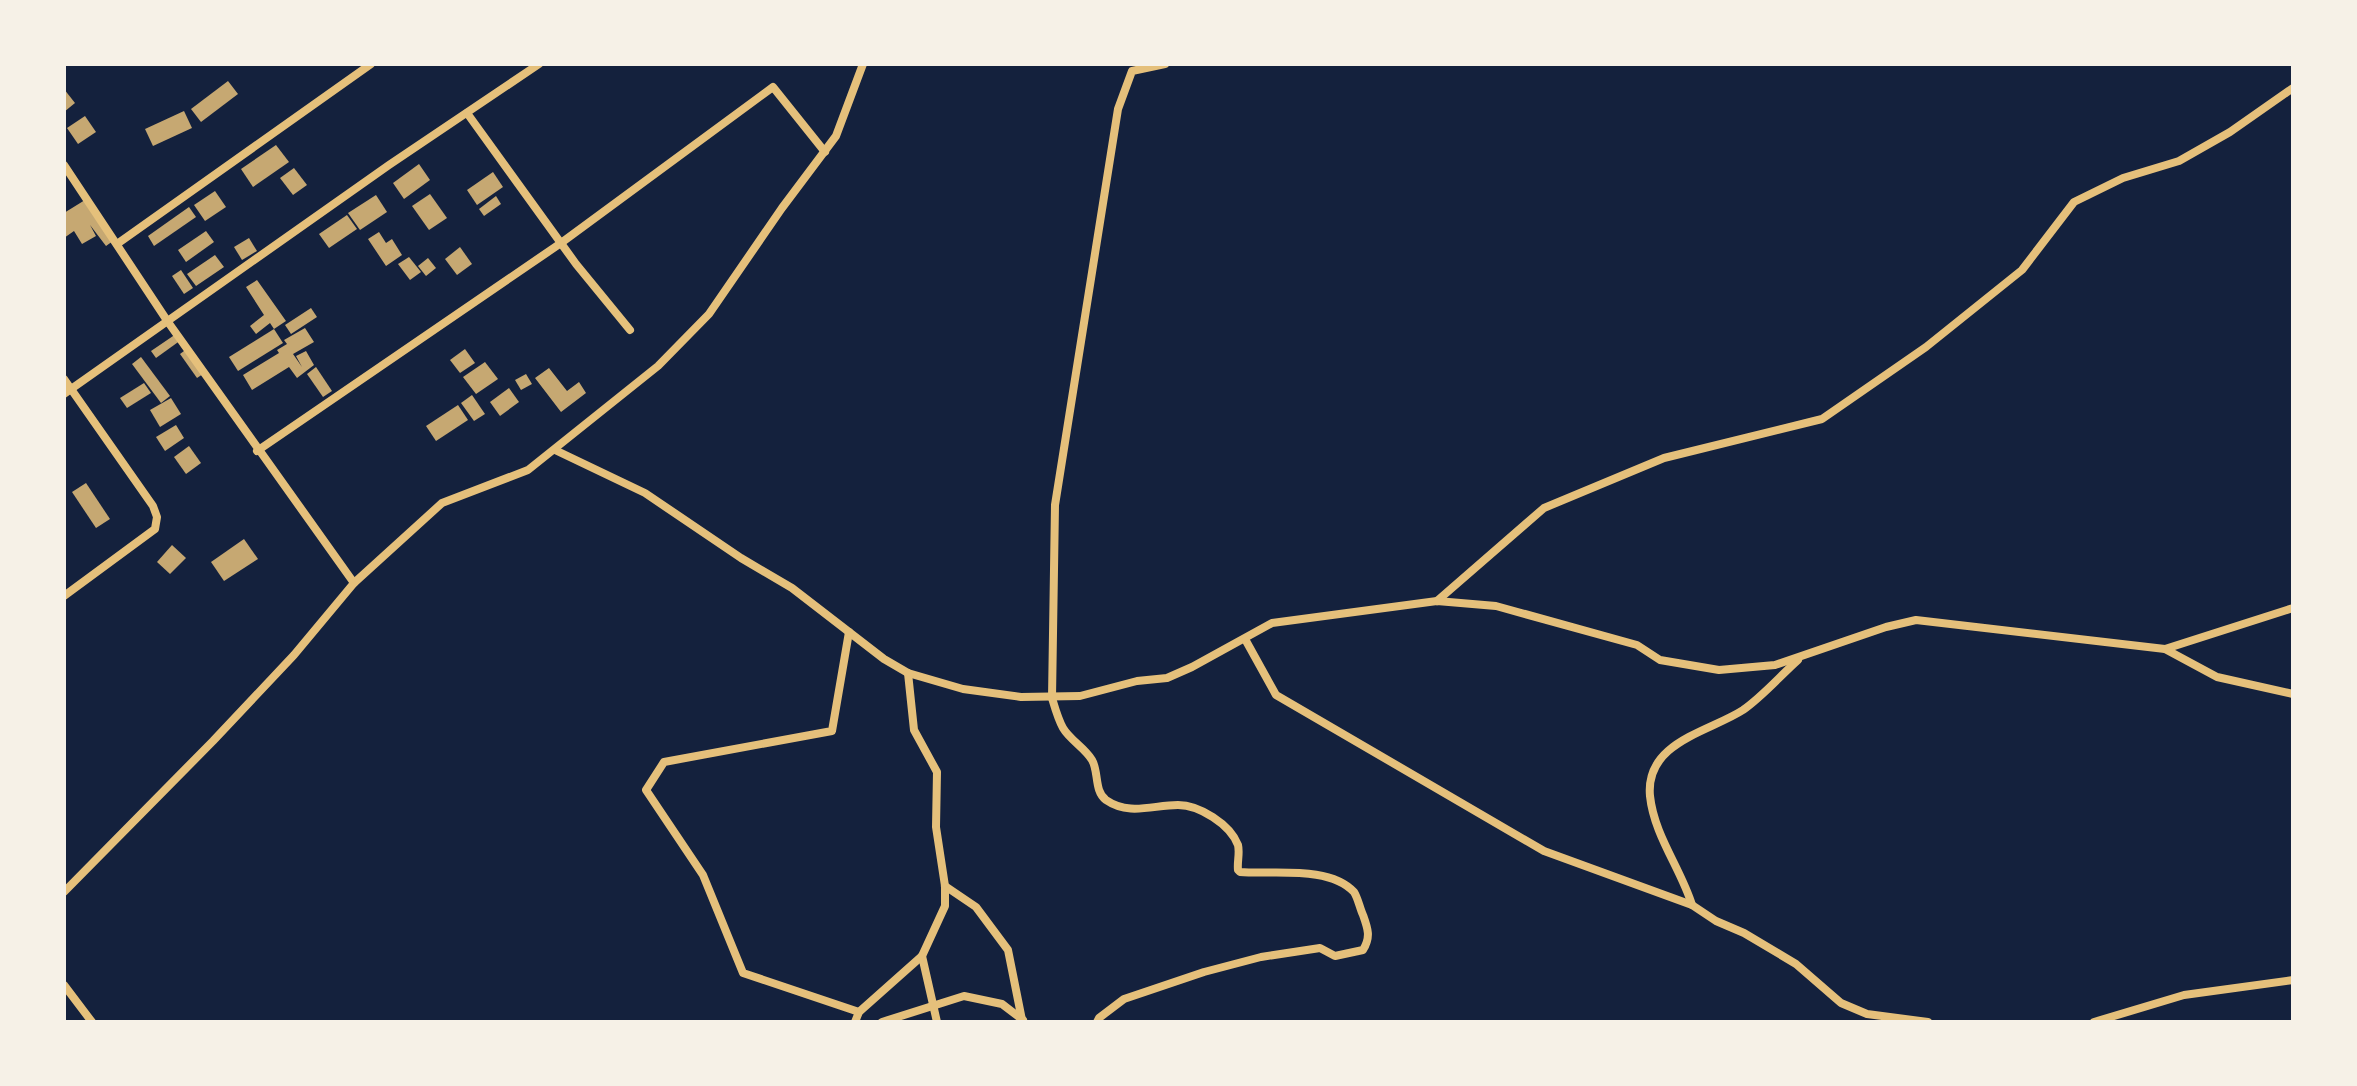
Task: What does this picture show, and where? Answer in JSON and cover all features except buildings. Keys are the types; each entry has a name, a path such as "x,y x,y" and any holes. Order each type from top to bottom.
{"street":[{"path":"117,244 371,64"},
{"path":"68,392 539,64"},
{"path":"64,892 294,655 354,583 442,503 528,470 658,366 709,314 836,136 863,64"},
{"path":"1097,1022 1124,999 1204,972 1261,957 1320,948 1335,956 1363,950 1369,932 1355,893 1340,883 1305,873 1240,872 1238,846 1232,835 1218,821 1199,811 1180,805 1151,810 1123,808 1107,801 1099,794 1092,759 1063,728 1052,698 1055,505 1118,109 1132,71 1165,64"},
{"path":"257,451 561,243 773,87 825,152"},
{"path":"1437,601 1544,508 1664,458 1822,419 1926,347 2022,270 2074,202 2123,178 2179,161 2230,132 2293,88"},
{"path":"467,113 561,243 630,330"},
{"path":"64,165 257,451 354,583"},
{"path":"64,379 68,392 153,506 157,517 155,529 64,596"},
{"path":"555,450 645,493 741,558 792,588 908,673 963,689 1021,697 1080,696 1137,681 1167,678 1272,623 1437,601 1496,606 1637,645 1660,660 1719,670 1775,665 1886,627 1916,620 2165,649 2217,677 2293,694"},
{"path":"2165,649 2293,608"},
{"path":"849,632 832,731 664,762 646,790 703,875 743,973 859,1012"},
{"path":"1245,639 1276,695 1544,851 1692,905 1796,964 1841,1003 1867,1014 1928,1022"},
{"path":"1692,905 1667,853 1650,796 1656,767 1663,754 1675,744 1743,709 1802,657"},
{"path":"855,1022 859,1012 922,956 945,906 936,827 937,772 914,730 908,673"},
{"path":"945,886 976,907 1008,950 1023,1021"},
{"path":"922,956 937,1022"},
{"path":"2094,1022 2184,995 2293,980"},
{"path":"64,985 92,1022"},
{"path":"882,1022 964,996 1002,1004 1023,1021"}]}
